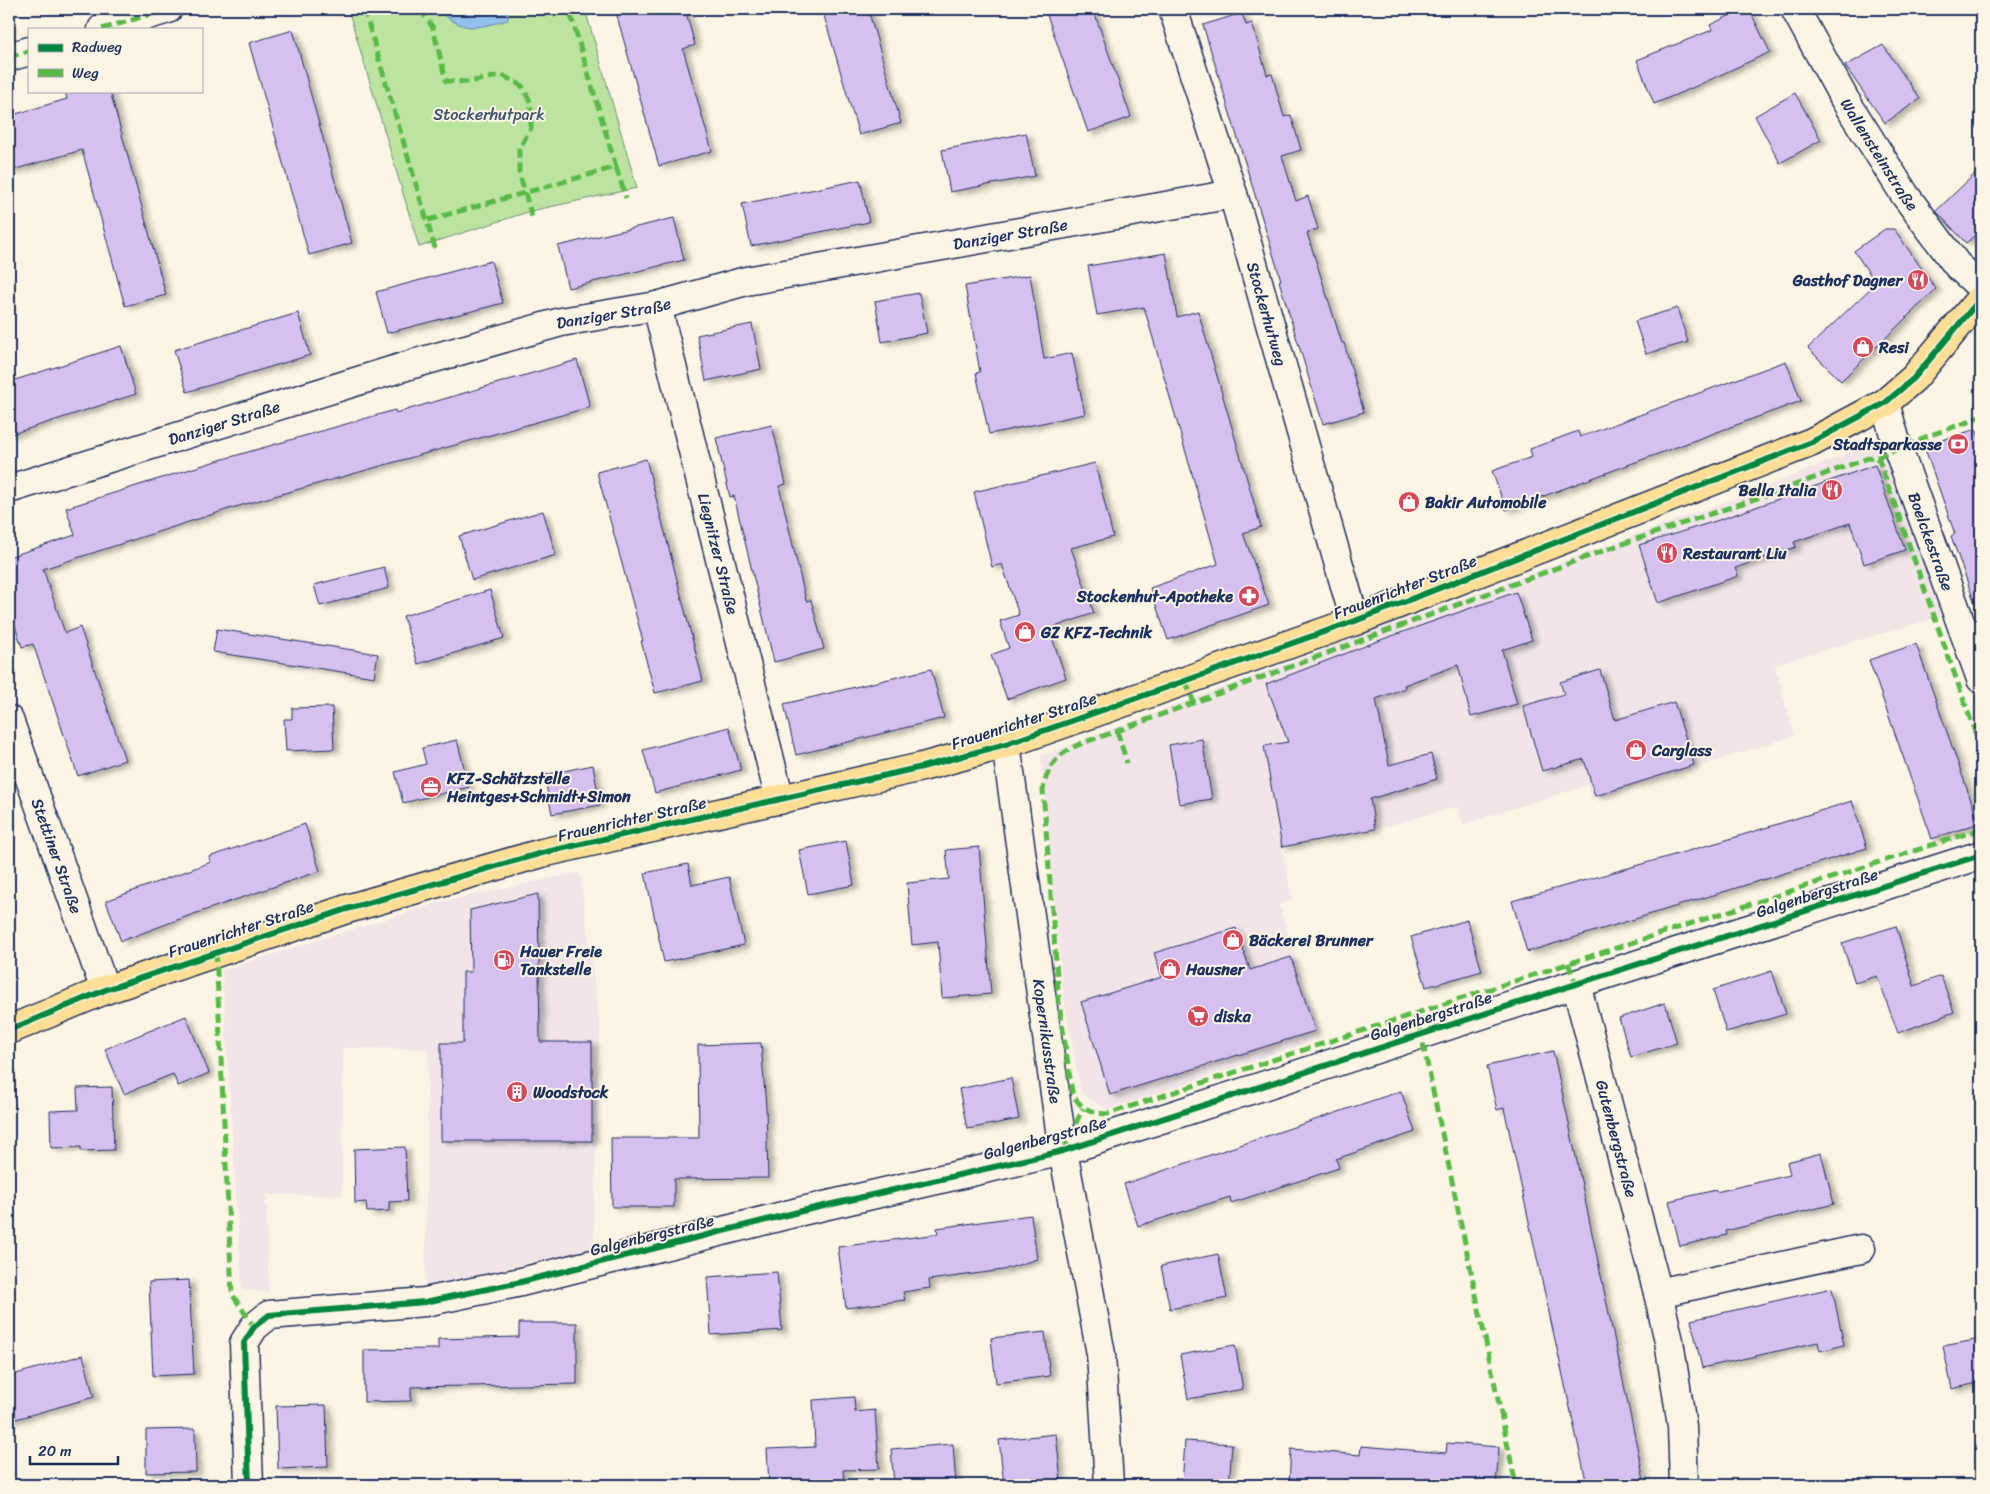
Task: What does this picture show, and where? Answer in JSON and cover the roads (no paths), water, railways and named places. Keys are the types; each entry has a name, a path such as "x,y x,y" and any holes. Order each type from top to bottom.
{"main road":[{"name":"Frauenrichter Straße","path":"9,1030 105,990 346,909 542,853 922,767 1006,744 1355,621 1812,442 1885,403 1914,378 1981,298"}],"street":[{"path":"105,28 168,9"},
{"name":"Stockerhutweg","path":"1173,9 1233,194 1355,621"},
{"name":"Wallensteinstraße","path":"1795,9 1845,100 1905,195 1957,265 1981,287"},
{"path":"9,57 28,51"},
{"name":"Danziger Straße","path":"9,489 412,364 561,322 657,306 746,281 1233,194"},
{"name":"Liegnitzer Straße","path":"657,306 780,800"},
{"name":"Boelckestraße","path":"1885,403 1898,449 1981,679"},
{"name":"Stettiner Straße","path":"9,720 105,990"},
{"name":"Kopernikusstraße","path":"1006,744 1063,1151 1101,1354 1109,1485"},
{"name":"Galgenbergstraße","path":"249,1485 244,1343 254,1327 269,1315 424,1302 483,1290 802,1211 1063,1151 1576,984 1981,855"},
{"name":"Gutenbergstraße","path":"1576,984 1669,1341 1682,1426 1684,1485"},
{"path":"1658,1293 1861,1249"}],"water":[{"path":"436,9 508,9 508,20 470,27 455,22"}],"place":[{"name":"Gasthof Dagner","path":"1918,280"},
{"name":"Resi","path":"1863,347"},
{"name":"Stadtsparkasse","path":"1958,444"},
{"name":"Bella Italia","path":"1832,490"},
{"name":"Bakir Automobile","path":"1409,502"},
{"name":"Restaurant Liu","path":"1667,553"},
{"name":"Stockenhut-Apotheke","path":"1249,596"},
{"name":"GZ KFZ-Technik","path":"1025,632"},
{"name":"Carglass","path":"1636,750"},
{"name":"KFZ-Schätzstelle Heintges+Schmidt+Simon","path":"431,787"},
{"name":"Bäckerei Brunner","path":"1233,940"},
{"name":"Hauer Freie Tankstelle","path":"504,960"},
{"name":"Hausner","path":"1170,969"},
{"name":"diska","path":"1198,1016"},
{"name":"Woodstock","path":"517,1092"}],"park label":[{"name":"Stockerhutpark","path":"489,114"}]}
